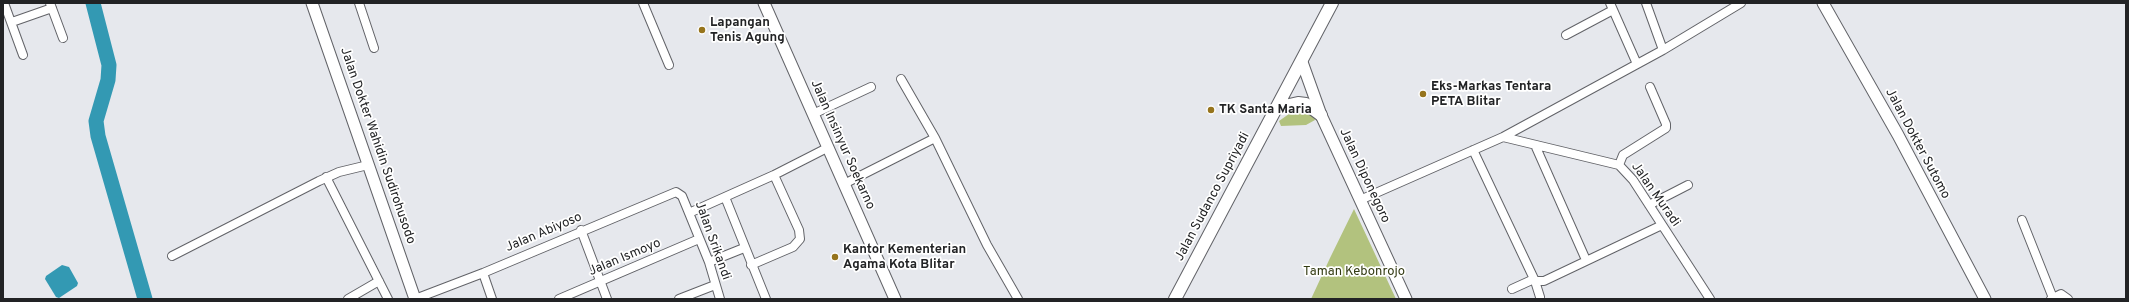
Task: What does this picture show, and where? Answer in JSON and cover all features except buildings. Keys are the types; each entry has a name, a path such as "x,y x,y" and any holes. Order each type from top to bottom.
{"main road":[{"name":"Jalan Dokter Wahidin Sudirohusodo","path":"312,3 416,298"},
{"name":"Jalan Insinyur Soekarno","path":"764,3 895,299"},
{"name":"Jalan Sudanco Supriyadi","path":"1175,299 1332,3"},
{"name":"Jalan Dokter Sutomo","path":"1823,3 1898,135 1985,299"},
{"name":"Jalan Diponegoro","path":"1302,62 1321,115 1406,299"},
{"path":"1276,108 1298,103 1306,104 1321,115"}],"street":[{"path":"4,3 24,55"},
{"path":"358,3 374,48"},
{"path":"643,3 669,65"},
{"path":"1646,3 1663,50"},
{"path":"1360,200 1503,137 1663,50 1741,3"},
{"path":"12,22 51,5 63,38"},
{"path":"1566,35 1611,7 1637,64"},
{"path":"901,79 935,138 987,245 1018,299"},
{"path":"812,114 871,87"},
{"path":"1619,165 1623,155 1633,147 1666,128 1666,124 1650,87"},
{"name":"Jalan Muradi","path":"1503,137 1619,165 1633,180 1710,299"},
{"path":"844,184 935,138"},
{"path":"1534,145 1586,260"},
{"path":"689,213 774,175 827,148"},
{"path":"1473,150 1534,280 1540,297"},
{"path":"172,256 326,178 368,165"},
{"path":"752,265 793,247 800,239 799,230 774,175"},
{"path":"326,178 388,299"},
{"path":"1649,205 1688,185"},
{"name":"Jalan Abiyoso","path":"416,298 433,295 670,193 679,193"},
{"name":"Jalan Srikandi","path":"679,193 709,262 720,299"},
{"path":"725,198 744,248 766,299"},
{"path":"2022,220 2052,298 2061,294 2068,299"},
{"path":"1512,289 1534,280 1544,281 1662,225"},
{"path":"581,230 607,299"},
{"name":"Jalan Ismoyo","path":"560,299 699,239"},
{"path":"709,262 744,248"},
{"path":"482,273 492,299"},
{"path":"348,299 379,281"},
{"path":"679,299 715,285"}],"green space":[{"path":"1296,109 1308,109 1313,114 1315,120 1306,125 1281,126 1279,121"},
{"name":"Taman Kebonrojo","path":"1354,209 1396,299 1311,299 1330,258"}],"water":[{"path":"62,265 69,267 78,283 77,286 59,298 56,297 45,279 46,276"}],"waterway":[{"path":"93,3 109,65 108,80 96,121 98,136 145,299"}],"place":[{"name":"Lapangan Tenis Agung","path":"702,30"},
{"name":"Eks-Markas Tentara PETA Blitar","path":"1423,94"},
{"name":"TK Santa Maria","path":"1211,110"},
{"name":"Kantor Kementerian Agama Kota Blitar","path":"835,257"}]}
